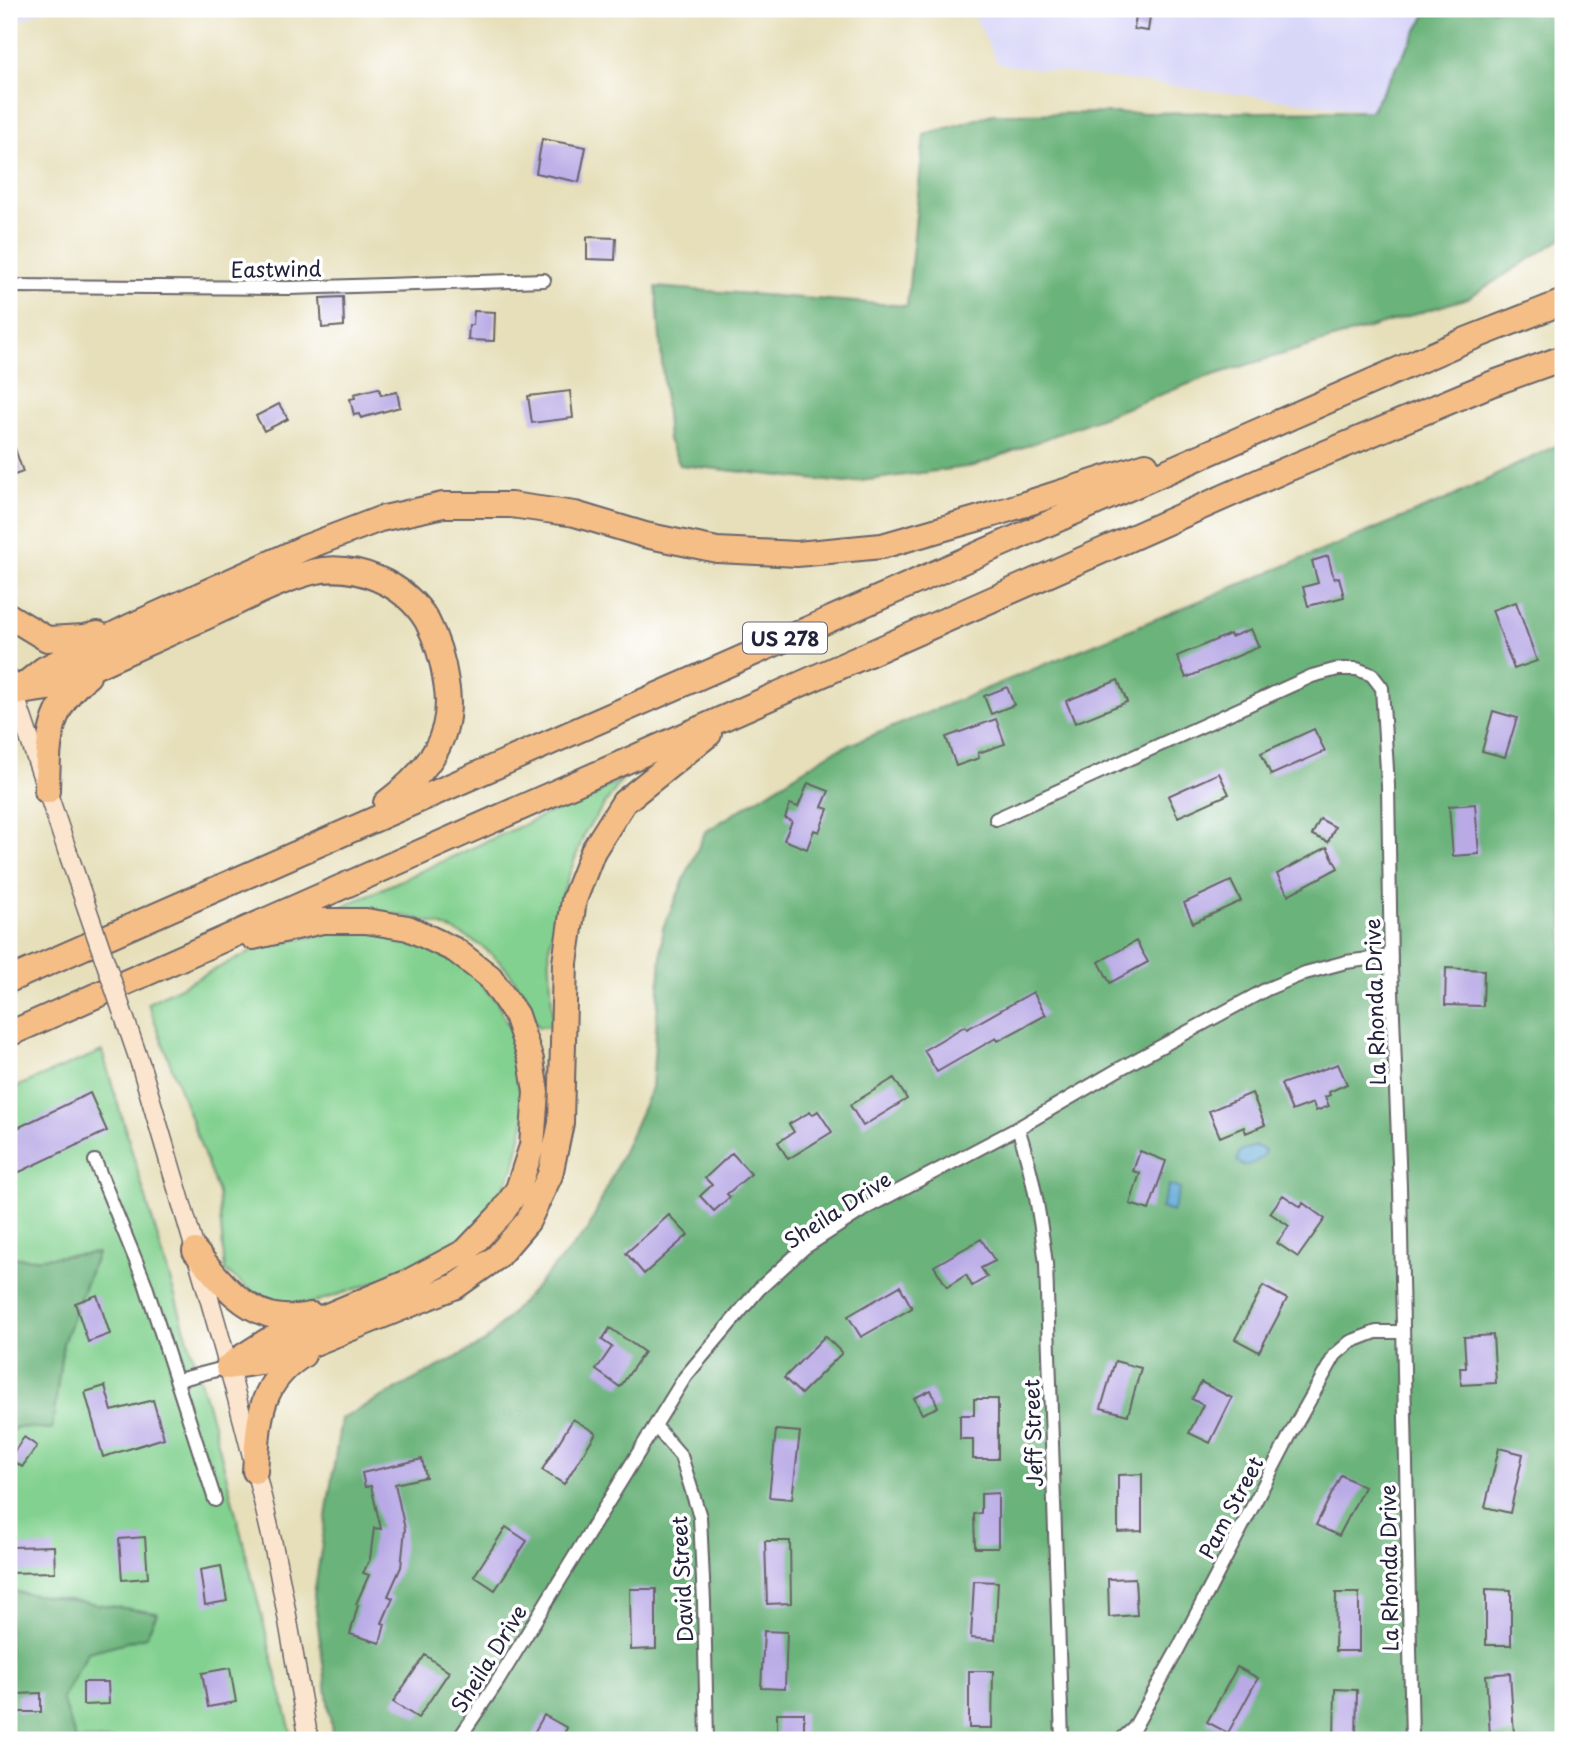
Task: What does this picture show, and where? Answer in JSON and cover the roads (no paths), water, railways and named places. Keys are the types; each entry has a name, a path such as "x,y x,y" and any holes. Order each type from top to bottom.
{"highway":[{"name":"US 278","path":"9,980 1277,422 1466,340 1563,302"},
{"name":"US 278","path":"9,1034 1285,470 1491,384 1563,358"},
{"path":"10,689 44,668 129,627 304,548 380,519 443,505 511,505 575,514 645,534 717,550 797,554 882,546 994,514 1277,422"},
{"path":"10,689 48,688 260,592 313,572 343,569 377,578 405,595 426,620 440,653 447,685 446,720 436,753 413,783 354,828"},
{"path":"9,615 47,639 85,637 129,627"},
{"path":"47,791 48,749 58,708 75,686 108,661"},
{"path":"255,1471 260,1413 273,1381 289,1364 331,1326 456,1286 498,1257 528,1221 550,1175 561,1123 565,963 574,900 593,851 625,802 742,709"},
{"path":"197,950 322,921 366,921 408,928 455,950 489,977 516,1015 531,1060 536,1092 532,1146 518,1189 502,1213 466,1251 272,1360 228,1367"},
{"path":"195,1251 222,1285 248,1305 281,1317 331,1326"}],"main road":[{"path":"10,689 141,1066 195,1251 255,1471 279,1576 309,1740"}],"street":[{"name":"Eastwind","path":"9,286 290,288 544,280"},
{"name":"La Rhonda Drive","path":"996,819 1304,679 1338,669 1357,668 1372,675 1382,688 1388,797 1412,1740"},
{"name":"Sheila Drive","path":"458,1740 496,1684 685,1377 759,1289 804,1248 866,1208 1018,1128 1121,1068 1267,989 1315,970 1346,962 1391,956"},
{"name":"Jeff Street","path":"1018,1128 1031,1166 1039,1204 1046,1264 1062,1740"},
{"path":"95,1161 132,1248 215,1500"},
{"name":"Pam Street","path":"1121,1740 1134,1728 1172,1661 1291,1433 1335,1355 1350,1342 1376,1332 1403,1332"},
{"path":"177,1380 228,1367"},
{"name":"David Street","path":"656,1426 681,1456 699,1517 707,1740"}],"water":[{"path":"1256,1146 1265,1150 1260,1159 1246,1165 1237,1161 1240,1151"},
{"path":"1169,1185 1180,1189 1172,1212 1161,1208"}]}
